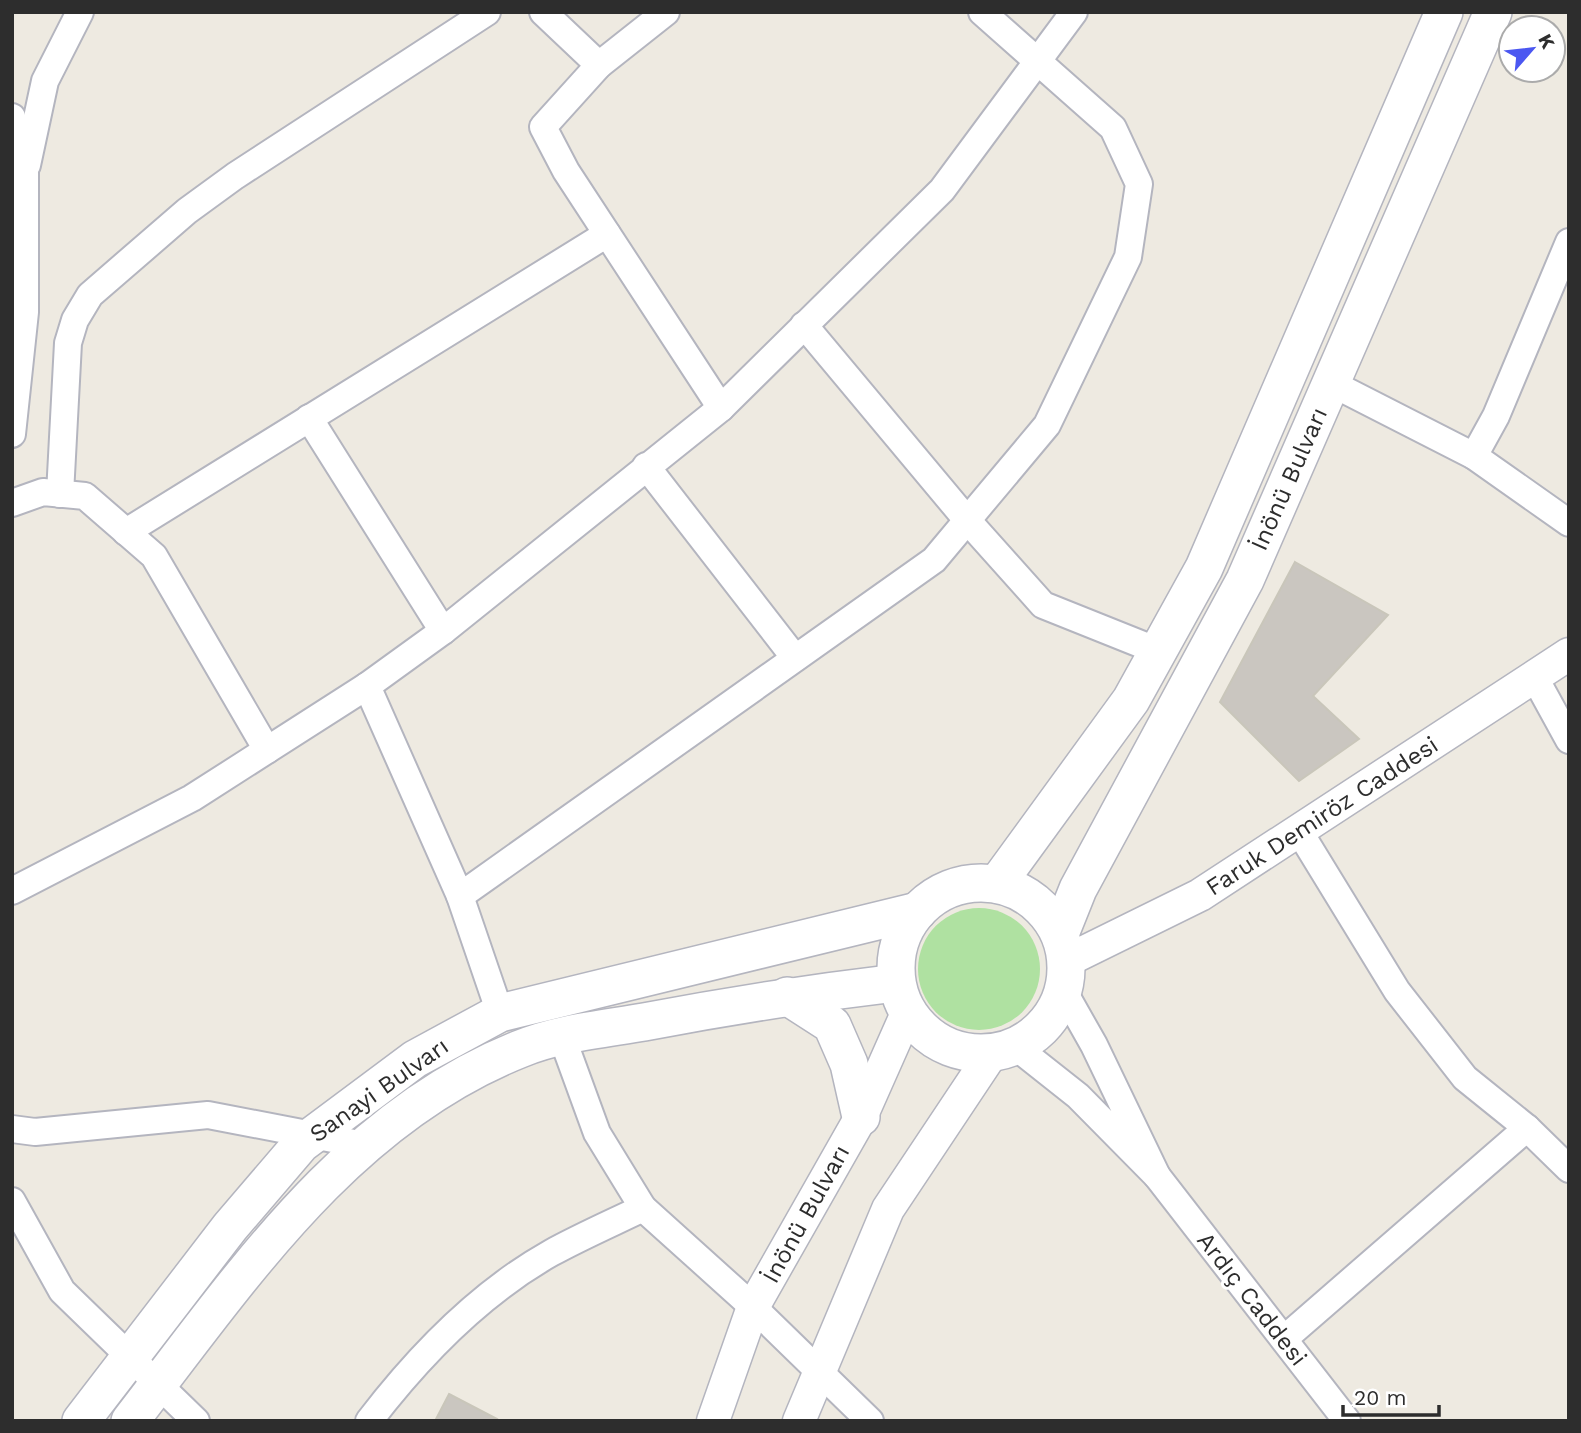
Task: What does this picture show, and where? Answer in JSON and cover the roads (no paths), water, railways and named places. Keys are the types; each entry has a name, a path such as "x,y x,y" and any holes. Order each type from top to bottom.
{"main road":[{"name":"İnönü Bulvarı","path":"997,884 1131,700 1204,568 1444,12"},
{"name":"İnönü Bulvarı","path":"1063,962 1078,889 1245,580 1493,12"},
{"path":"968,883 997,884 1023,893 1045,911 1063,962 1053,1015 1037,1033 1004,1050 967,1052 943,1045 923,1030 902,997 897,959 903,933 918,911 940,893 968,883"},
{"name":"Sanayi Bulvarı","path":"81,1421 230,1227 300,1144 415,1059 500,1013 918,911"},
{"path":"787,996 832,1025 849,1064 861,1116"},
{"name":"Sanayi Bulvarı","path":"130,1421 275,1234 377,1132 448,1083 521,1048 562,1037 787,996 902,997"}],"street":[{"path":"19,179 45,81 80,12"},
{"path":"60,494 68,343 75,320 90,295 187,211 235,176 487,12"},
{"path":"543,12 599,65"},
{"path":"666,12 599,65 543,127 566,172 721,408"},
{"path":"460,896 933,560 1047,425 1128,257 1139,184 1113,128 982,12"},
{"path":"12,891 192,798 367,686 443,631 721,408 942,190 1074,12"},
{"path":"12,117 19,179 25,312 12,434"},
{"path":"127,532 309,418 470,322 607,234"},
{"path":"1474,456 1496,416 1569,242"},
{"path":"804,325 967,520 1043,605 1158,651"},
{"path":"1331,383 1474,456 1569,523"},
{"path":"309,418 443,631"},
{"path":"646,466 795,658"},
{"path":"12,503 43,492 85,496 154,556 267,750"},
{"name":"Faruk Demiröz Caddesi","path":"1063,962 1200,895 1569,654"},
{"path":"1535,678 1569,740"},
{"path":"367,686 460,896 500,1013"},
{"path":"1299,831 1397,991 1465,1078 1527,1128 1569,1168"},
{"path":"1063,962 1094,1045 1157,1176"},
{"name":"İnönü Bulvarı","path":"713,1421 753,1307 861,1116 902,997"},
{"path":"562,1037 597,1133 643,1208 753,1307 870,1421"},
{"path":"799,1421 888,1209 1004,1050 1078,1096 1157,1176"},
{"path":"12,1129 35,1132 208,1115 365,1145"},
{"path":"1284,1339 1527,1128"},
{"name":"Ardıç Caddesi","path":"1157,1176 1347,1421"},
{"path":"12,1201 62,1291 196,1421"},
{"path":"369,1421 401,1379 478,1306 549,1254 643,1208"}]}
